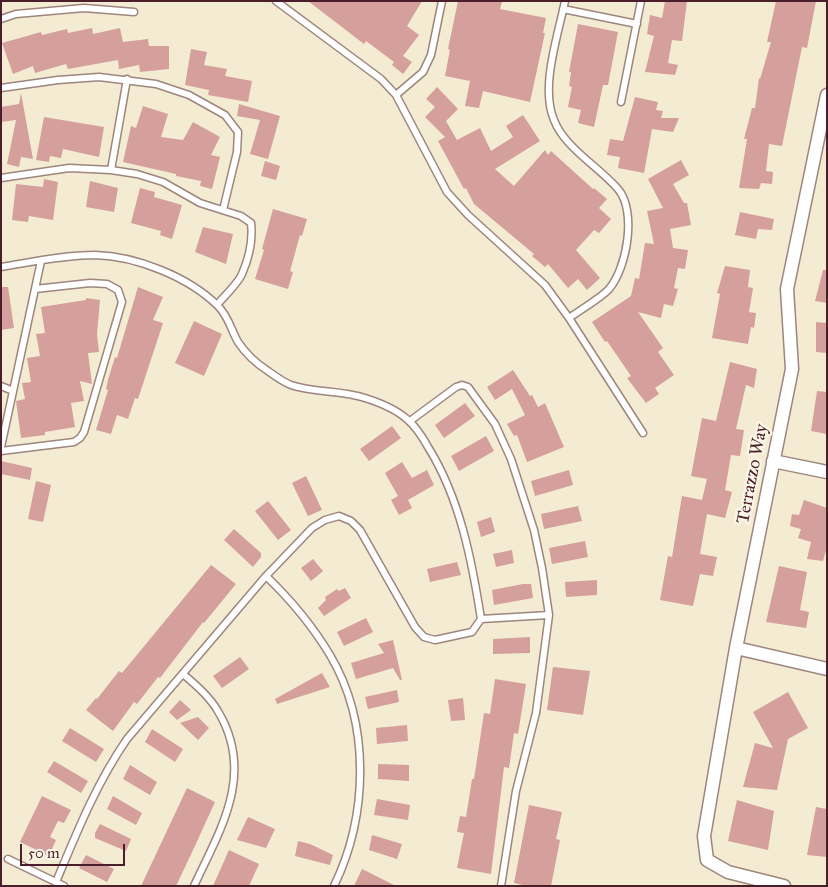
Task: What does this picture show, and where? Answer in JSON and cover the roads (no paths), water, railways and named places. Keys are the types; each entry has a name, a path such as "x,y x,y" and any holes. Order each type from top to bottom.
{"street":[{"name":"Terrazzo Way","path":"784,886 728,872 707,860 704,836 736,648 792,369 787,289 827,95"},
{"path":"773,460 827,472"},
{"path":"736,648 827,669"}],"lane":[{"path":"276,1 381,79 396,95 447,192 468,214 545,285 569,318 643,432"},
{"path":"396,95 423,72 431,55 442,1"},
{"path":"565,1 548,84 549,104 554,122 565,138 620,191 628,214 628,239 622,265 609,289 569,318"},
{"path":"621,102 641,1"},
{"path":"1,19 16,14 84,8 134,12"},
{"path":"563,9 637,24"},
{"path":"1,88 99,76 156,84 189,95 225,115 238,132 237,152 223,210"},
{"path":"111,170 127,79"},
{"path":"1,178 69,168 111,170 137,174 163,182 200,203 241,216 251,223 252,236 241,275 217,305"},
{"path":"1,267 72,256 96,256 141,264 165,272 186,282 217,305 227,316 239,343 251,358 279,378 290,384 363,397 397,410 410,421 438,462 449,489 466,547 481,620 472,632 434,640 424,637 416,627 360,530 351,520 340,516 325,520 312,528 266,576 127,739 109,764 95,792 56,882"},
{"path":"1,447 41,261"},
{"path":"1,451 74,442 80,438 119,317 122,302 118,290 107,284 35,289"},
{"path":"410,421 456,387 462,385 468,387 496,424 511,459 534,530 542,568 549,615 536,713 516,791 501,886"},
{"path":"1,386 13,391"},
{"path":"266,576 292,601 313,628 331,657 345,687 354,721 360,759 359,797 352,838 334,886"},
{"path":"481,620 549,615"},
{"path":"184,674 204,692 220,713 230,738 235,763 233,790 226,816 194,886"},
{"path":"8,859 64,886"}]}
